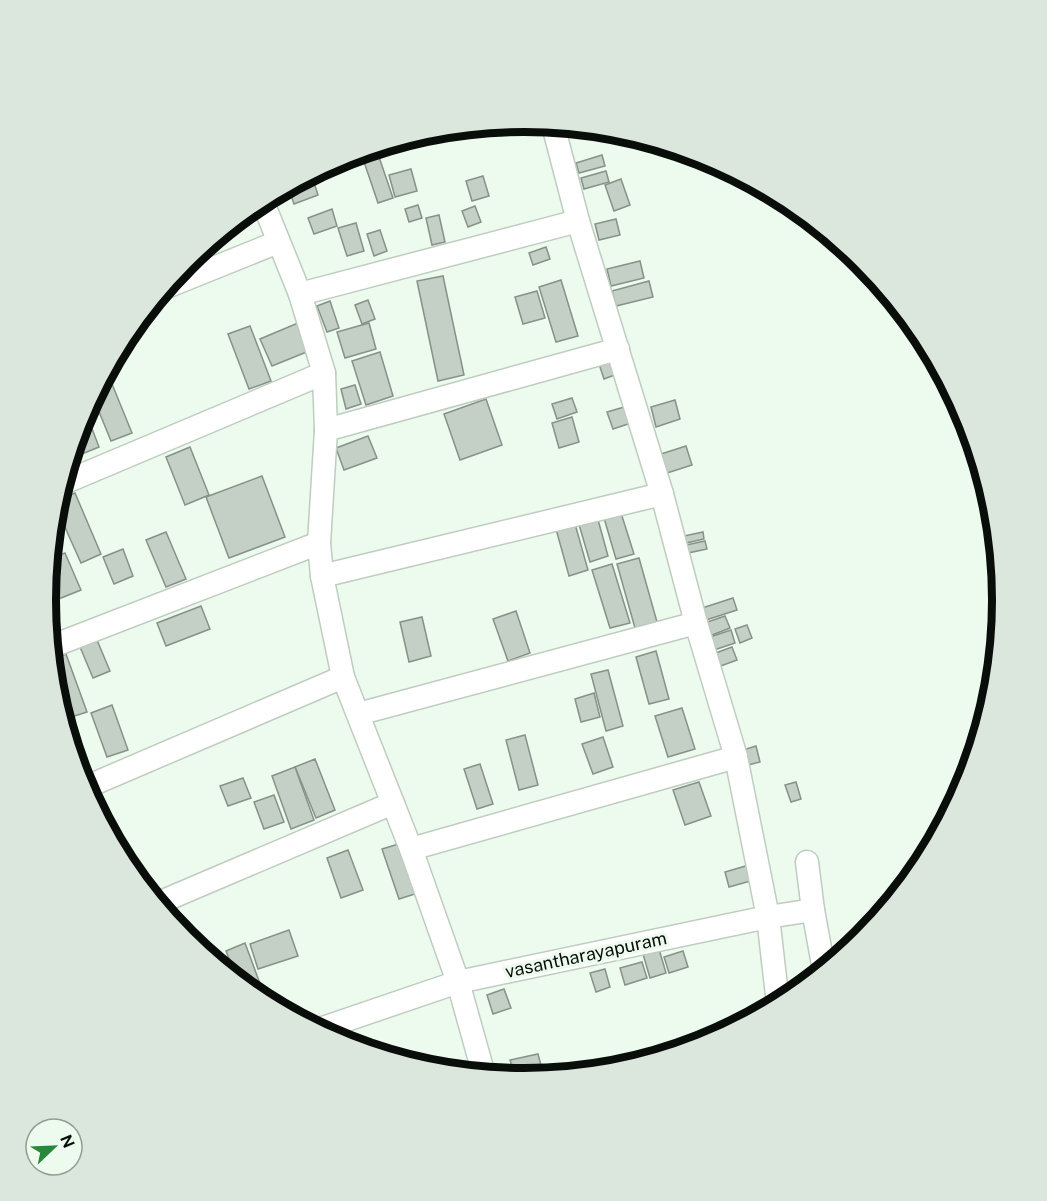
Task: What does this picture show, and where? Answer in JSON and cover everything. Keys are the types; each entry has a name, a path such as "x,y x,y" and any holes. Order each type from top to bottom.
{"street":[{"path":"555,134 578,221 662,494 696,623 736,757 768,917 777,994"},
{"path":"266,209 300,294 324,373 326,430 319,543 322,576 343,677 411,849 458,982 481,1066"},
{"path":"300,294 578,221"},
{"path":"183,280 278,242"},
{"path":"326,430 618,349"},
{"path":"71,480 324,373"},
{"path":"322,576 662,494"},
{"path":"58,644 319,543"},
{"path":"358,714 696,623"},
{"path":"93,784 343,677"},
{"path":"411,849 736,757"},
{"path":"165,900 393,803"},
{"path":"807,862 822,960"},
{"name":"vasantharayapuram","path":"329,1026 458,982 768,917 813,910"}],"building":[{"path":"378,155 393,198 378,203 364,161"},
{"path":"602,155 605,166 579,173 576,163"},
{"path":"411,169 417,191 395,197 389,175"},
{"path":"606,171 609,182 584,189 581,178"},
{"path":"483,176 489,196 472,201 466,181"},
{"path":"621,179 630,205 614,211 605,185"},
{"path":"314,183 318,195 294,204 291,195"},
{"path":"418,205 422,218 409,222 405,209"},
{"path":"475,206 481,222 468,227 462,211"},
{"path":"332,209 337,226 314,234 308,218"},
{"path":"439,215 445,242 432,245 426,218"},
{"path":"616,219 620,235 599,240 595,224"},
{"path":"356,223 364,251 347,256 338,228"},
{"path":"380,230 387,251 374,256 367,234"},
{"path":"546,247 550,259 533,265 529,253"},
{"path":"640,261 644,278 611,286 607,269"},
{"path":"443,276 464,375 438,381 417,281"},
{"path":"561,280 578,336 556,342 539,287"},
{"path":"649,281 653,297 616,306 612,291"},
{"path":"537,291 545,318 523,324 515,297"},
{"path":"368,300 375,319 362,324 355,305"},
{"path":"330,301 339,328 327,332 317,306"},
{"path":"298,323 309,351 272,366 260,339"},
{"path":"369,323 376,349 345,358 337,332"},
{"path":"250,326 271,381 249,389 228,334"},
{"path":"380,352 393,396 366,405 352,361"},
{"path":"615,359 620,373 604,379 599,364"},
{"path":"111,381 132,433 111,441 97,408"},
{"path":"355,385 361,404 346,409 341,389"},
{"path":"572,398 577,412 557,419 552,404"},
{"path":"486,399 502,445 460,460 444,414"},
{"path":"675,400 680,419 656,427 651,407"},
{"path":"631,405 637,421 613,429 607,412"},
{"path":"572,417 579,442 559,448 552,423"},
{"path":"90,423 99,447 82,454 80,449"},
{"path":"368,436 377,458 344,470 336,448"},
{"path":"686,446 692,465 667,473 661,454"},
{"path":"190,447 209,495 185,505 166,457"},
{"path":"262,476 285,537 229,558 206,497"},
{"path":"75,493 101,554 81,563 62,521 67,496"},
{"path":"621,513 634,554 616,559 604,518"},
{"path":"597,516 608,556 590,562 578,521"},
{"path":"575,524 588,570 569,576 556,529"},
{"path":"166,532 186,579 166,587 146,540"},
{"path":"703,532 704,539 686,543 684,536"},
{"path":"705,541 707,549 688,553 686,545"},
{"path":"123,549 133,576 114,584 103,557"},
{"path":"65,553 81,590 56,600 57,570 58,555"},
{"path":"639,558 657,622 635,628 617,564"},
{"path":"612,564 630,623 610,628 592,570"},
{"path":"733,598 737,610 703,621 699,609"},
{"path":"201,606 210,629 166,646 157,623"},
{"path":"516,611 530,653 508,661 493,619"},
{"path":"725,616 730,628 707,637 702,624"},
{"path":"422,617 431,656 409,662 400,622"},
{"path":"747,625 752,638 740,643 735,629"},
{"path":"731,630 735,643 714,650 710,637"},
{"path":"97,640 110,671 93,678 80,647"},
{"path":"732,647 737,660 718,667 713,654"},
{"path":"656,651 669,699 649,704 636,657"},
{"path":"66,654 87,712 70,717 59,657"},
{"path":"608,670 623,726 606,731 591,674"},
{"path":"594,693 600,717 581,722 575,699"},
{"path":"112,705 128,750 107,757 91,713"},
{"path":"682,708 695,749 668,757 655,716"},
{"path":"525,735 538,785 519,790 506,740"},
{"path":"603,737 613,767 593,774 582,744"},
{"path":"756,746 760,762 744,766 740,751"},
{"path":"315,759 335,810 316,818 295,767"},
{"path":"480,764 493,804 477,809 464,769"},
{"path":"295,767 314,820 291,829 272,776"},
{"path":"243,778 251,798 228,806 220,786"},
{"path":"699,782 711,816 685,825 673,790"},
{"path":"796,782 801,799 791,802 785,785"},
{"path":"274,795 284,822 264,829 254,802"},
{"path":"402,843 418,893 399,899 382,849"},
{"path":"348,850 363,890 341,898 327,858"},
{"path":"749,865 754,880 729,887 725,872"},
{"path":"289,930 298,956 258,969 250,944"},
{"path":"245,943 262,989 232,966 226,951"},
{"path":"659,949 666,973 650,978 643,954"},
{"path":"683,951 688,967 669,973 664,957"},
{"path":"642,962 647,978 625,985 620,968"},
{"path":"605,969 610,987 596,992 590,973"},
{"path":"504,989 511,1008 493,1014 487,995"},
{"path":"538,1054 542,1067 512,1068 510,1060"}]}
